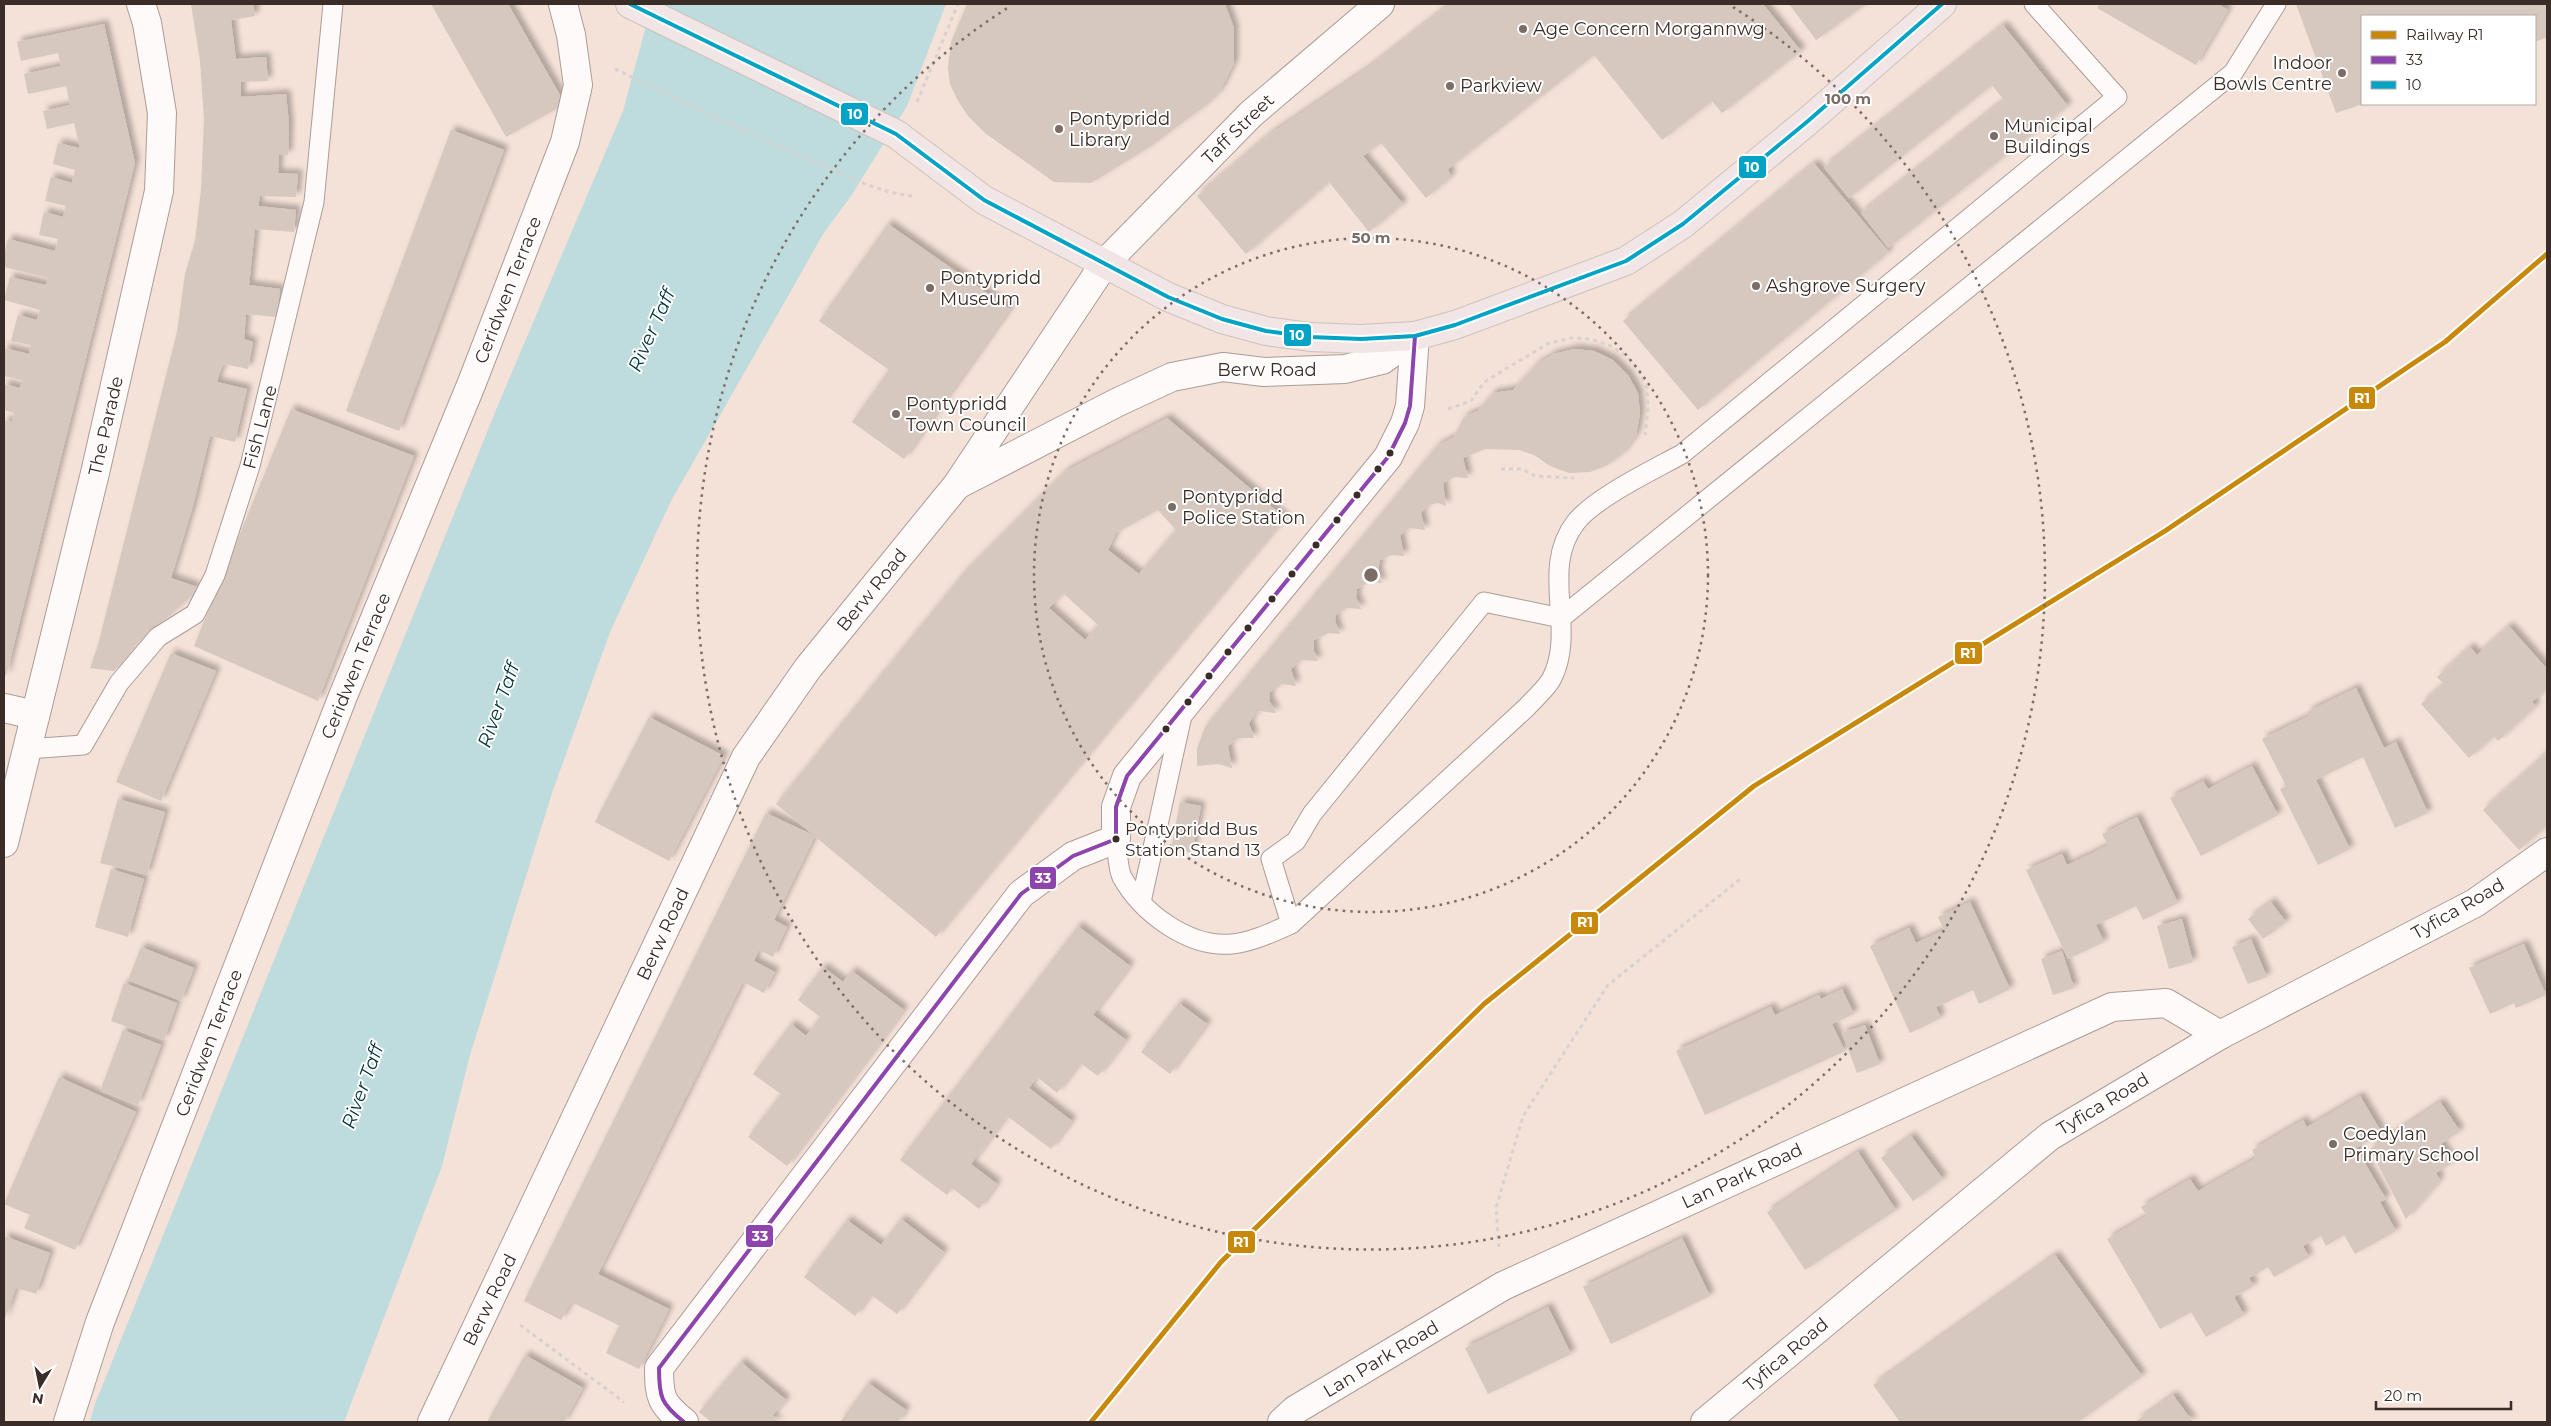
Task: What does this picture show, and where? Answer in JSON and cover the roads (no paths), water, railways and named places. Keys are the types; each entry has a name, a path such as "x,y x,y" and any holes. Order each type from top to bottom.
{"main road":[{"path":"630,4 899,136 984,200 1168,297 1222,319 1266,331 1310,337 1362,339 1414,336 1455,325 1626,261 1690,218 1808,120 1942,4"}],"street":[{"name":"The Parade","path":"4,843 95,473 160,191 162,113 148,22 141,4"},
{"name":"Ceridwen Terrace","path":"68,1422 100,1322 340,705 471,386 565,142 578,85 571,35 563,4"},
{"name":"Taff Street","path":"1105,263 1251,114 1380,4"},
{"name":"Berw Road","path":"432,1422 490,1303 746,757 808,668 957,485 1105,263"},
{"path":"675,1415 659,1385 659,1368 1022,894 1073,856 1116,839 1116,807 1127,776 1185,702 1388,457 1410,406 1414,336"},
{"name":"Berw Road","path":"957,485 1118,402 1172,377 1224,367 1264,372 1345,369 1382,360 1414,336"},
{"path":"4,708 35,715"},
{"name":"Tyfica Road","path":"1705,1422 2050,1136 2220,1035 2475,903 2547,852"},
{"name":"Lan Park Road","path":"1282,1422 1295,1410 1503,1286 2112,1006 2166,1003 2220,1035"}],"lane":[{"name":"Fish Lane","path":"27,749 83,745 119,683 158,637 195,614 215,575 250,466 314,202 332,4"},
{"path":"1116,839 1121,875 1141,902 1168,926 1204,942 1232,944 1265,935 1290,924 1527,707 1552,678 1560,648 1561,618 1557,578 1562,548 1576,522 1608,496 1682,454 2117,97 2034,4"},
{"path":"1561,618 2233,73 2276,4"},
{"path":"1290,924 1271,859 1296,841 1312,814 1484,602 1561,618"},
{"path":"1141,902 1185,702"}],"water":[{"name":"River Taff","path":"652,4 946,4 907,106 851,196 823,234 671,501 610,632 553,790 470,1055 442,1166 344,1422 90,1422 95,1404 498,405 623,111"}],"rail line":[{"name":"R1","path":"1091,1422 1221,1262 1484,1004 1754,786 2165,531 2445,342 2547,254"}],"place":[{"name":"Age Concern Morgannwg","path":"1523,29"},
{"name":"Indoor Bowls Centre","path":"2342,73"},
{"name":"Parkview","path":"1450,86"},
{"name":"Pontypridd Library","path":"1059,129"},
{"name":"Municipal Buildings","path":"1994,136"},
{"name":"Ashgrove Surgery","path":"1756,286"},
{"name":"Pontypridd Museum","path":"930,288"},
{"name":"Pontypridd Town Council","path":"896,414"},
{"name":"Pontypridd Police Station","path":"1172,507"},
{"name":"Pontypridd Bus Station Stand 13","path":"1116,839"},
{"name":"Coedylan Primary School","path":"2333,1144"}]}
